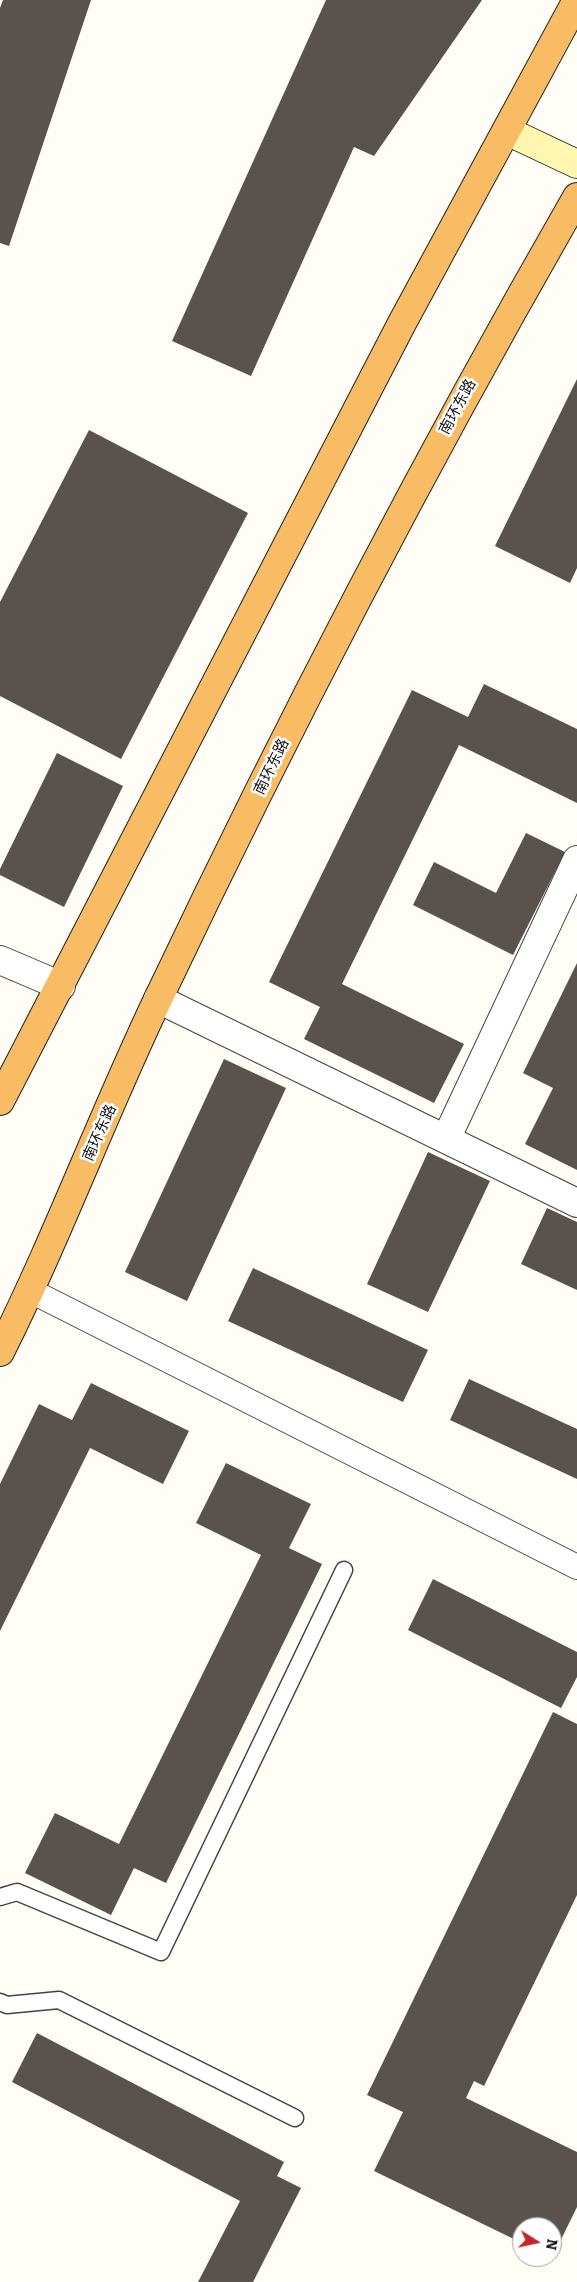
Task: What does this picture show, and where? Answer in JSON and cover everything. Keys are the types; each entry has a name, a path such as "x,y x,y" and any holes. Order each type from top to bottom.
{"highway":[{"path":"0,1101 402,323 577,0"},
{"name":"南环东路","path":"0,1352 31,1290 158,999 342,625 486,355 577,197"}],"main road":[{"path":"507,131 577,164"}],"street":[{"path":"446,1139 577,860"},
{"path":"0,960 61,986"},
{"path":"158,999 577,1203"},
{"path":"31,1290 577,1567"}],"lane":[{"path":"0,1897 17,1892 161,1952 344,1570"},
{"path":"0,2002 7,2005 59,2000 294,2118"}],"building":[{"path":"3,0 91,0 9,246 0,243 0,8"},
{"path":"326,0 482,0 374,156 354,147 251,376 172,341"},
{"path":"577,379 577,568 570,583 495,546"},
{"path":"89,430 248,513 121,759 0,696 0,602"},
{"path":"484,684 577,729 577,803 459,745 342,984 464,1044 434,1103 304,1039 320,1007 269,982 412,690 468,717"},
{"path":"57,753 123,786 64,907 0,875 0,869"},
{"path":"526,833 565,852 513,955 413,905 434,862 496,893"},
{"path":"577,963 577,1170 525,1144 553,1088 523,1073"},
{"path":"224,1059 286,1088 187,1301 125,1272"},
{"path":"428,1152 490,1181 428,1312 367,1284"},
{"path":"547,1208 577,1222 577,1290 521,1264"},
{"path":"253,1268 428,1350 403,1402 228,1321"},
{"path":"469,1379 577,1429 577,1479 450,1420"},
{"path":"91,1383 189,1431 163,1484 90,1448 0,1631 0,1484 39,1404 72,1420"},
{"path":"226,1463 311,1504 289,1548 322,1564 166,1883 134,1868 111,1915 25,1873 55,1813 119,1844 261,1555 196,1523"},
{"path":"433,1579 577,1652 577,1677 561,1708 408,1630"},
{"path":"553,1712 577,1724 577,1895 484,2086 474,2081 466,2098 577,2152 577,2207 562,2238 562,2217 512,2217 512,2238 374,2171 403,2112 367,2095"},
{"path":"37,2033 284,2162 277,2176 301,2188 253,2282 198,2282 240,2201 12,2082"}]}
